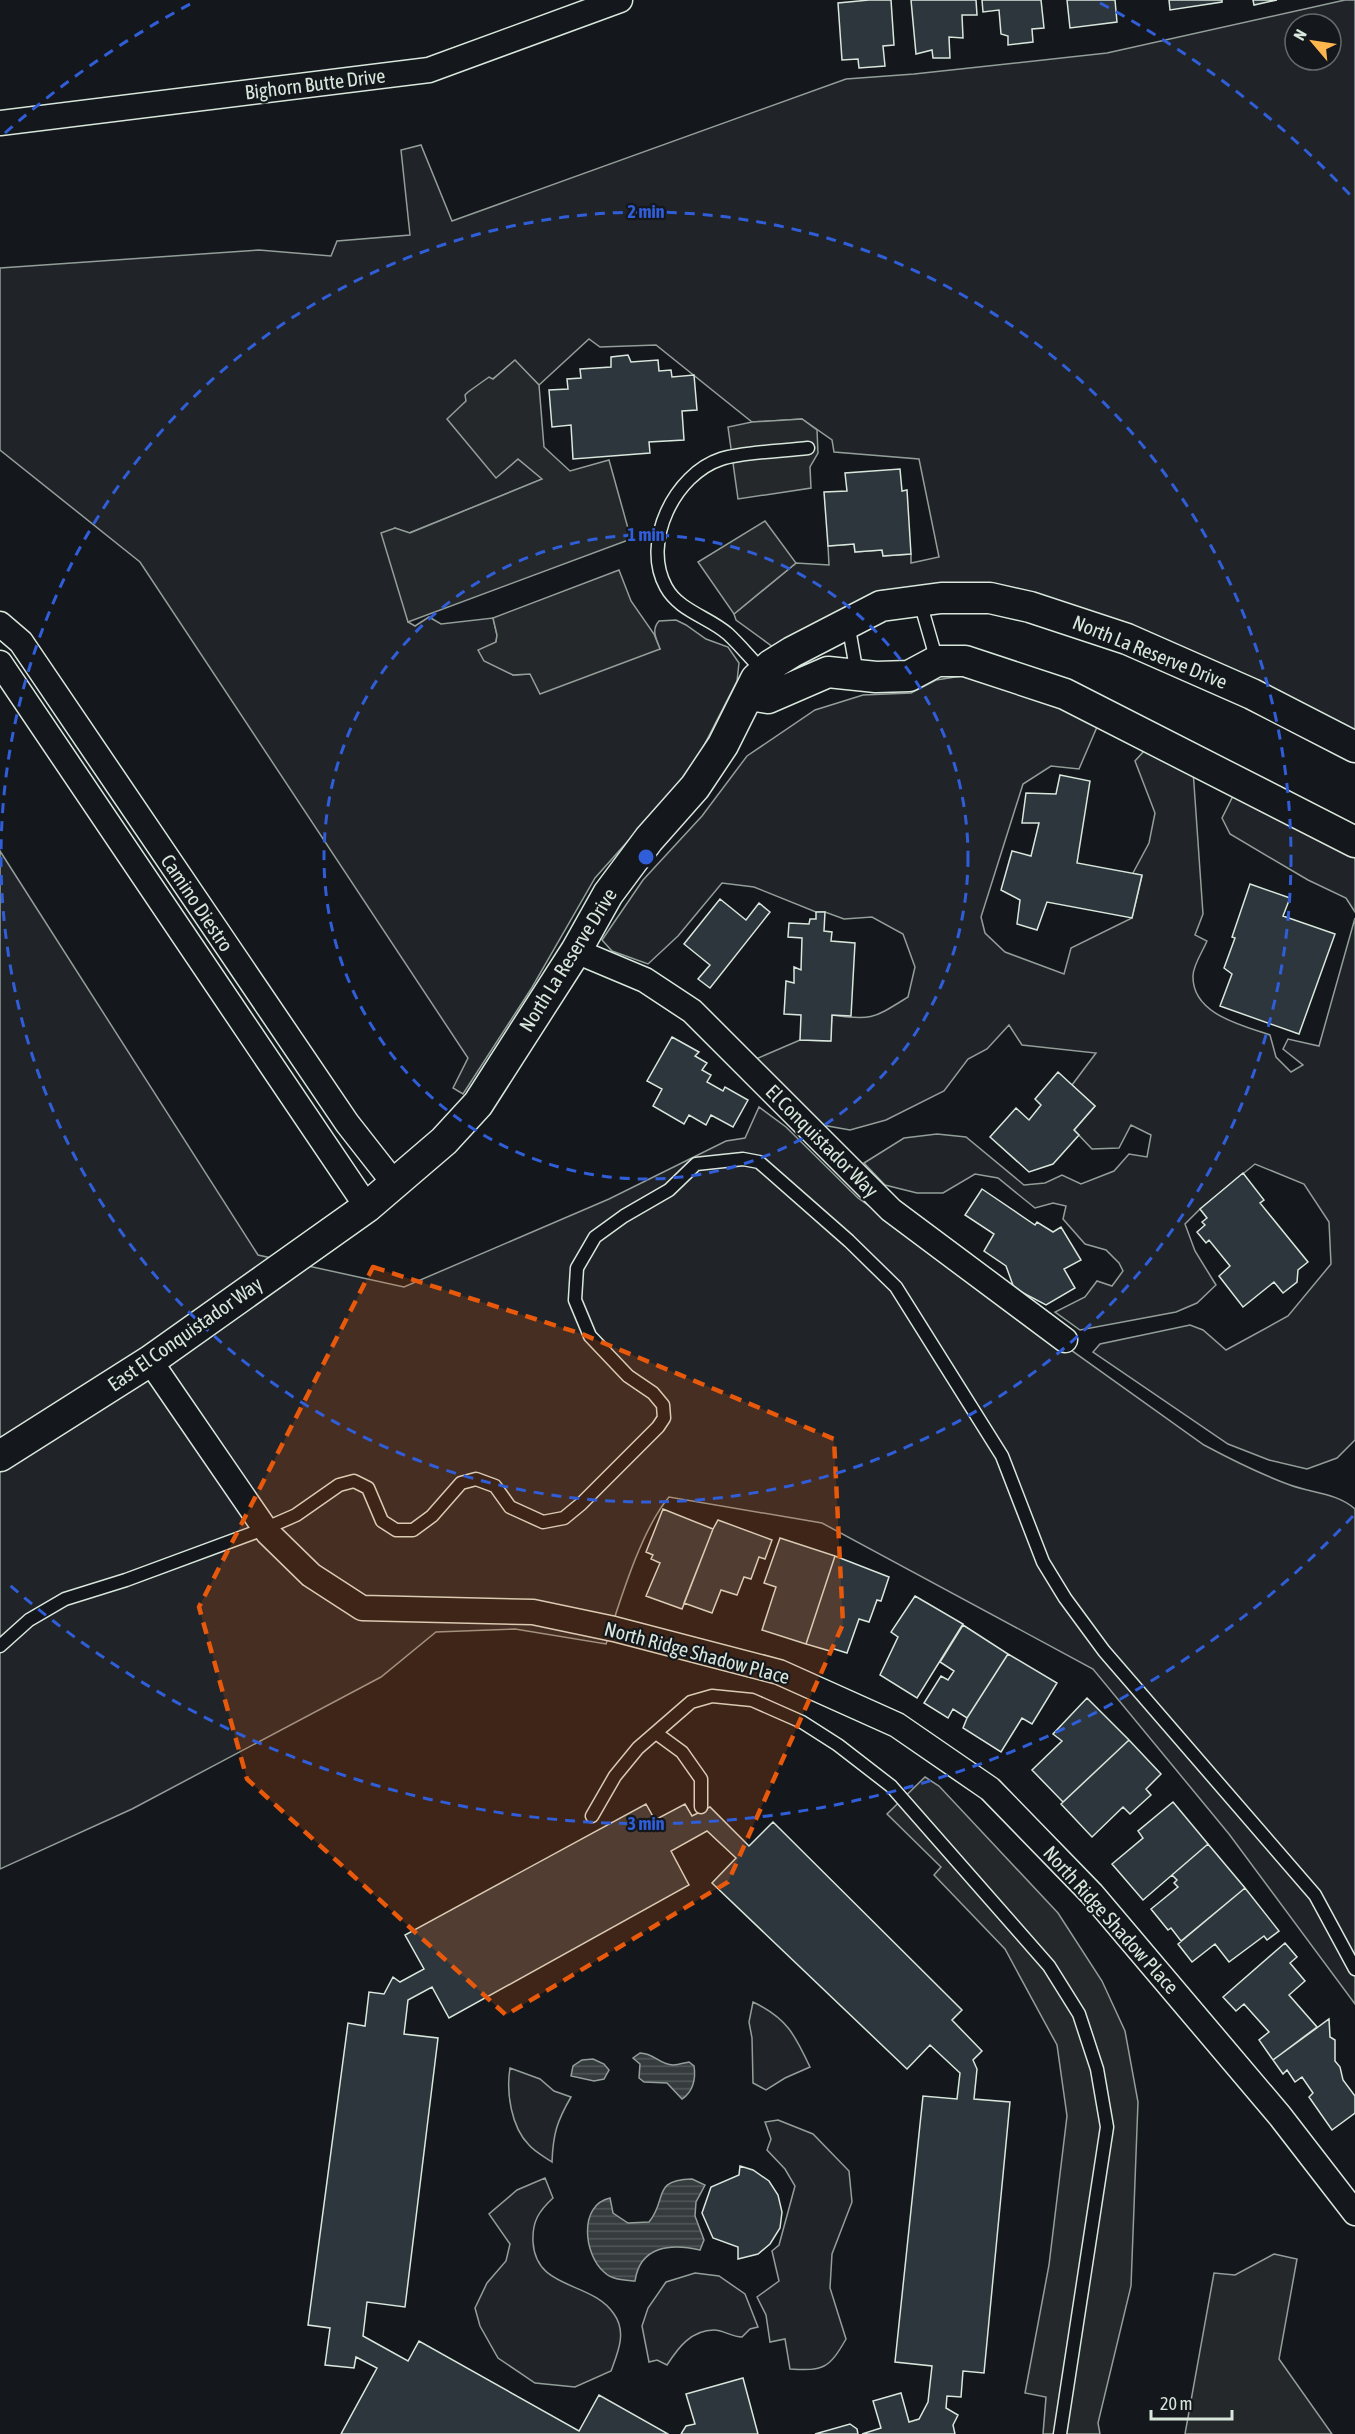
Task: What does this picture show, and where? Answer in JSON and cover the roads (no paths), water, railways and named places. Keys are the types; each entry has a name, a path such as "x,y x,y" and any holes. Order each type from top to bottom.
{"street":[{"name":"Bighorn Butte Drive","path":"0,123 429,70 620,0"},
{"name":"North La Reserve Drive","path":"367,1207 444,1141 478,1104 576,951 608,894 650,839 695,787 723,745 756,683 792,652 881,606 920,601 990,598 1030,607 1127,639 1252,694 1355,747"},
{"name":"Camino Diestro","path":"0,624 21,642 334,1103 394,1183"},
{"path":"756,683 768,698 828,672 857,675 909,675 937,661 965,661 1065,694 1355,842"},
{"name":"Camino Diestro","path":"0,663 367,1207"},
{"name":"El Conquistador Way","path":"576,951 645,980 692,1011 891,1210 1065,1340"},
{"name":"East El Conquistador Way","path":"0,1456 150,1361 367,1207"},
{"name":"North Ridge Shadow Place","path":"150,1361 264,1529 311,1575 362,1608 533,1612 614,1629 779,1672 897,1725 990,1789 1092,1894 1280,2116 1355,2213"}],"lane":[{"path":"756,683 728,634 678,602 666,588 658,556 661,528 672,502 686,482 700,468 723,458 808,448"},
{"path":"920,601 937,661"},
{"path":"848,623 857,675"},
{"path":"0,1646 29,1620 65,1599 126,1580 264,1529 296,1515 339,1485 354,1481 368,1488 382,1521 396,1530 412,1530 432,1516 461,1483 476,1479 495,1486 510,1507 543,1522 564,1518 658,1427 664,1418 663,1405 653,1393 628,1376 590,1336 575,1300 577,1268 595,1237 624,1216 669,1190 696,1164 743,1159 759,1162 849,1241 896,1287 1002,1456 1044,1562 1065,1598 1104,1651 1315,1895 1355,1969"},
{"path":"592,1816 615,1776 638,1748 690,1702 712,1696 752,1700 802,1722 838,1745 891,1786 1049,1966 1079,2014 1097,2069 1107,2127 1060,2434"},
{"path":"656,1733 682,1752 701,1779 701,1807"}]}
